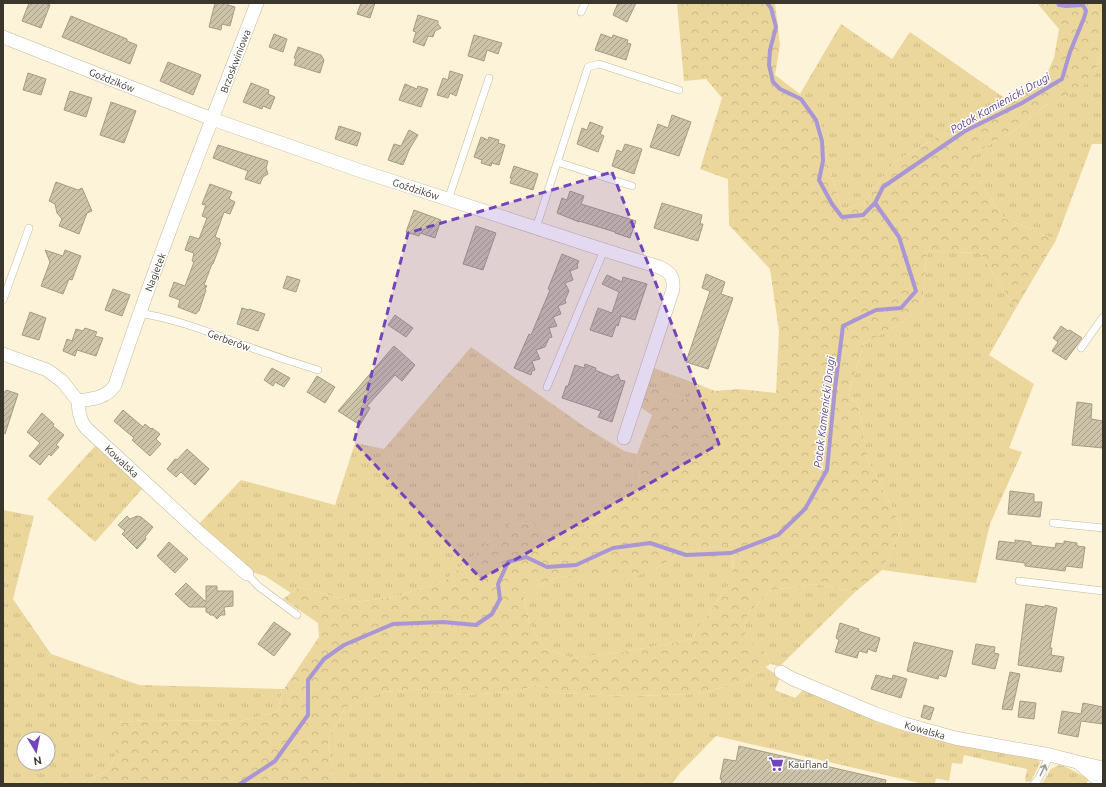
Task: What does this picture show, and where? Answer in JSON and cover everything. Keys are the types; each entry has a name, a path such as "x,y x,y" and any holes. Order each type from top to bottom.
{"street":[{"name":"Brzoskwiniowa","path":"212,119 258,3"},
{"name":"Goździków","path":"3,37 212,119 448,200 666,270 672,276 674,283 673,289 624,438"},
{"name":"Nagietek","path":"78,401 94,398 111,392 115,385 139,313 212,119"},
{"name":"Kowalska","path":"3,354 47,370 62,381 78,401 79,412 82,422 86,428 201,534 247,574"},
{"name":"Kowalska","path":"781,672 793,679 876,714 905,724 955,738 1050,755 1103,768"},
{"name":"Kowalska","path":"1077,762 1103,784"}],"lane":[{"path":"582,12 585,3"},
{"path":"536,228 588,67 599,64 679,90"},
{"path":"448,200 489,78"},
{"path":"557,162 632,186"},
{"path":"3,300 29,228"},
{"path":"547,387 604,250"},
{"name":"Gerberów","path":"139,313 154,315 203,330 318,370"},
{"path":"1080,348 1103,317"},
{"path":"1053,522 1103,528"},
{"path":"247,574 258,586 297,615"},
{"path":"1019,581 1103,591"},
{"path":"1034,784 1039,778 1050,755"}],"highlighted area":[{"path":"612,172 719,444 481,579 354,442 408,233"}],"green space":[{"path":"677,3 775,3 780,45 775,75 800,94 820,121 828,163 842,210 864,203 894,162 954,127 1010,102 1045,78 1054,58 1059,29 1037,3 1103,3 1103,53 1100,56 1094,76 1080,89 1062,99 1046,105 1016,129 977,152 972,171 1004,218 1056,240 1016,308 980,253 927,251 922,306 899,325 864,343 848,396 858,404 868,460 902,528 882,570 855,592 815,584 771,590 749,612 744,628 747,640 766,653 770,664 742,682 697,694 628,696 558,693 539,685 510,692 463,695 415,689 384,692 345,708 328,743 335,784 79,784 108,770 117,753 106,733 117,723 145,720 241,721 278,711 282,689 284,689 319,637 318,623 283,599 299,587 355,602 394,597 443,582 509,525 530,523 553,534 575,532 601,519 639,483 637,454 652,415 640,407 647,386 685,400 702,386 715,391 739,389 776,393 779,331 770,269 729,225 728,179 700,169 722,98 706,79 684,81","holes":["733,544 732,580 691,639 628,651 573,658 545,649 530,625 523,593 558,577 573,576 627,579 654,570 683,552"]},
{"path":"841,24 892,59 910,32 1010,102 954,127 894,162 864,203 842,210 828,163 820,121 800,94"},
{"path":"1103,53 1103,144 1092,144 1056,240 1004,218 972,171 977,152 1016,129 1046,105 1062,99 1094,76 1100,56"},
{"path":"927,251 980,253 1016,308 989,355 1034,384 1009,448 1022,452 990,524 976,583 882,570 902,528 868,460 858,404 848,396 864,343 899,325 922,306"},
{"path":"471,347 585,427 624,451 637,454 639,483 601,519 575,532 553,534 530,523 509,525 443,582 394,597 355,602 299,587 291,593 265,576 252,572 198,525 241,480 335,505 355,443 384,449"},
{"path":"654,368 702,386 685,400 647,386"},
{"path":"96,445 143,488 95,542 47,499"},
{"path":"3,510 34,516 13,599 51,654 139,685 282,689 278,711 241,721 145,720 117,723 117,753 108,770 79,784 3,784"},
{"path":"733,544 732,580 691,639 628,651 573,658 545,649 530,625 523,593 558,577 654,570 683,552"},
{"path":"815,584 855,592 780,666 770,664 766,653 747,641 744,628 749,612 771,590"},
{"path":"765,667 780,677 775,690 795,698 805,688 1038,758 1040,763 1031,781 1026,782 1025,779 1027,769 964,755 962,764 952,763 949,781 936,778 935,784 924,784 716,736 680,773 672,784 335,784 328,743 345,708 384,692 415,689 463,695 510,692 539,685 558,693 628,696 697,694 742,682"},
{"path":"1059,765 1064,766 1089,779 1086,784 1042,784 1051,769"}],"building":[{"path":"29,3 44,3 50,5 41,28 22,21"},
{"path":"215,3 228,3 228,5 235,7 230,26 222,24 221,30 209,27"},
{"path":"361,3 375,3 370,18 357,14"},
{"path":"618,3 636,3 627,22 613,15"},
{"path":"418,15 438,21 441,28 435,31 433,37 428,36 424,46 413,42 416,32 413,31"},
{"path":"71,16 127,39 127,41 137,45 130,64 62,37"},
{"path":"274,34 287,39 283,52 269,47"},
{"path":"601,34 612,38 613,35 628,40 627,43 631,44 626,60 595,50"},
{"path":"474,35 502,43 498,54 487,50 484,61 468,56"},
{"path":"298,47 321,55 324,60 320,73 294,65 296,59 294,58"},
{"path":"168,62 201,75 193,95 160,81"},
{"path":"450,71 463,75 456,96 450,93 448,98 437,95 443,78 448,80"},
{"path":"28,73 46,79 41,95 23,90"},
{"path":"251,83 269,90 268,94 275,97 270,109 263,106 262,109 243,102"},
{"path":"405,84 417,89 418,86 428,89 421,107 399,100"},
{"path":"70,91 92,98 86,117 64,110"},
{"path":"111,102 136,111 124,143 100,135"},
{"path":"672,115 691,122 679,156 650,147 658,124 668,128"},
{"path":"590,122 603,127 600,134 604,136 598,152 577,144 582,128 587,130"},
{"path":"339,126 361,133 357,146 335,139"},
{"path":"409,130 418,135 409,150 403,165 388,160 394,144 401,146"},
{"path":"481,137 488,140 489,137 499,140 498,143 505,145 499,165 492,163 491,166 481,163 482,160 474,157"},
{"path":"625,144 642,149 634,174 612,166 617,150 622,152"},
{"path":"218,145 268,161 266,168 268,174 263,177 260,184 245,179 248,171 213,158"},
{"path":"514,166 538,174 533,190 510,183"},
{"path":"56,182 78,190 82,188 92,211 87,213 79,234 59,226 62,219 57,213 55,204 49,201"},
{"path":"210,184 232,192 229,199 235,202 230,214 224,212 215,237 220,239 219,242 221,243 204,285 207,286 205,289 206,290 199,311 196,314 178,307 180,300 169,296 174,282 185,286 194,262 192,261 194,253 185,250 190,236 199,239 207,218 202,216 206,205 202,204"},
{"path":"570,191 584,196 581,204 636,221 630,238 615,232 579,222 557,213 562,198 567,200"},
{"path":"662,203 702,215 700,224 703,224 698,241 654,228"},
{"path":"414,210 441,220 435,238 420,233 419,236 406,232"},
{"path":"476,226 496,233 483,270 463,264"},
{"path":"45,250 63,256 65,250 81,256 72,280 69,279 63,294 41,286 50,262"},
{"path":"562,254 579,261 577,265 578,268 570,271 573,280 565,283 569,291 565,300 566,303 558,306 561,314 553,317 557,326 549,328 552,337 549,338 545,347 536,350 540,359 532,361 535,370 532,371 531,375 514,368 529,334 531,335 550,290 548,289"},
{"path":"706,274 725,282 721,294 733,298 708,369 686,362 710,291 702,288"},
{"path":"607,275 622,282 623,277 647,284 635,320 621,316 612,337 590,330 598,308 612,313 619,292 602,284"},
{"path":"287,276 300,280 296,292 283,288"},
{"path":"113,289 130,295 122,316 105,310"},
{"path":"242,308 265,314 258,331 237,324"},
{"path":"30,312 46,318 39,340 22,335"},
{"path":"395,315 413,328 406,337 388,325"},
{"path":"1061,326 1082,338 1066,360 1052,351 1058,342 1053,338"},
{"path":"85,328 97,332 95,336 103,338 96,356 77,350 75,356 63,351 67,339 72,341 76,329 83,331"},
{"path":"394,346 415,365 402,381 395,375 367,406 370,408 360,425 338,411"},
{"path":"585,364 612,377 618,374 620,380 625,381 612,422 598,417 601,411 562,398 575,365 584,368"},
{"path":"272,368 290,378 284,387 275,382 273,386 264,380"},
{"path":"317,376 335,387 325,403 307,392"},
{"path":"6,390 18,394 5,434 3,433 3,392 6,392"},
{"path":"1077,402 1092,404 1091,419 1103,421 1103,448 1072,445"},
{"path":"123,410 143,427 145,424 160,434 156,439 161,444 150,456 132,440 134,438 114,421"},
{"path":"42,413 54,424 53,426 64,435 56,445 59,447 51,456 49,454 40,465 29,456 40,443 27,432"},
{"path":"187,449 209,469 195,485 181,472 176,477 167,469 175,459 177,460"},
{"path":"1010,491 1034,494 1034,502 1042,502 1040,517 1008,514"},
{"path":"127,516 130,519 137,516 141,517 153,527 145,537 146,539 137,549 122,534 125,531 118,525"},
{"path":"1015,540 1031,542 1031,545 1055,548 1056,543 1064,544 1064,541 1077,543 1077,546 1085,547 1082,568 1066,566 1065,571 1025,566 1025,563 996,559 999,541 1015,543"},
{"path":"169,542 188,559 175,573 157,556"},
{"path":"186,583 206,602 206,586 217,586 217,591 233,591 233,606 224,607 225,615 221,615 217,619 213,615 206,612 206,607 189,607 175,594"},
{"path":"1026,604 1045,607 1045,605 1057,608 1050,648 1052,648 1051,655 1064,657 1061,672 1018,665"},
{"path":"274,622 291,634 274,656 258,644"},
{"path":"840,623 880,638 876,652 868,649 867,653 859,651 857,658 835,652 839,640 836,638"},
{"path":"914,642 953,651 946,677 939,675 938,679 907,671"},
{"path":"976,644 995,647 994,653 999,654 995,669 972,664"},
{"path":"1010,672 1020,674 1012,710 1002,709"},
{"path":"876,675 892,679 893,675 907,679 901,698 871,689"},
{"path":"1020,701 1036,703 1034,719 1018,717"},
{"path":"1083,703 1103,707 1103,724 1081,721 1078,737 1058,733 1062,711 1081,714"},
{"path":"924,705 934,708 930,720 921,717"},
{"name":"Kaufland","path":"739,746 886,780 885,784 721,784 722,780 720,779 724,759 736,761"}],"waterway":[{"path":"767,3 771,8 776,27 770,50 769,65 773,82 780,89 801,99 816,120 822,141 823,161 819,180 832,204 842,217 863,215 875,203"},
{"name":"Potok Kamienicki Drugi","path":"240,784 275,761 308,715 308,680 324,659 344,645 393,624 443,622 476,625 492,614 500,599 498,584 508,562 526,557 547,567 576,565 613,548 650,543 686,555 731,553 778,535 805,509 827,470 843,326 876,310 901,308 916,291 899,237 875,203 883,187 965,131 1022,103 1062,79 1070,52 1086,11 1083,5 1066,6 1059,5 1058,3"}],"place":[{"name":"Kaufland","path":"776,764"}]}
